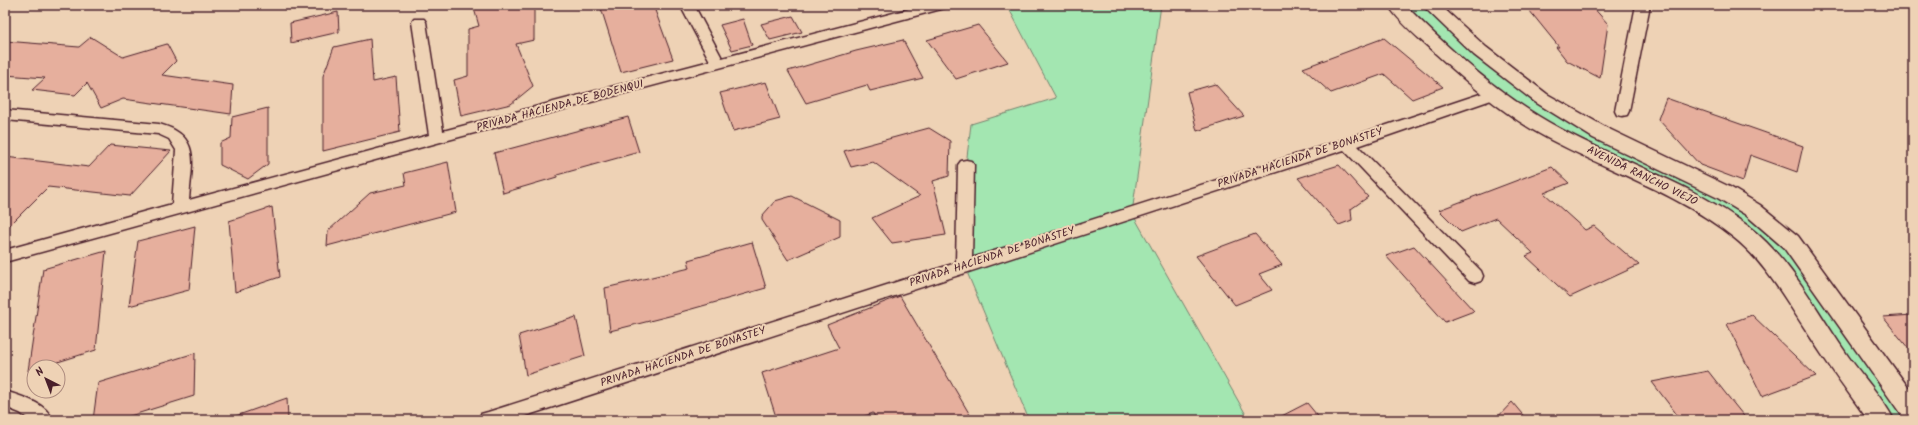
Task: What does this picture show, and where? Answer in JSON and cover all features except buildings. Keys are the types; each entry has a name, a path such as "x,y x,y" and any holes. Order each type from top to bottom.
{"street":[{"path":"687,5 718,64"},
{"name":"PRIVADA HACIENDA DE BODENQUI","path":"5,256 437,138 940,5"},
{"name":"AVENIDA RANCHO VIEJO","path":"1396,5 1454,59 1495,94 1520,112 1552,132 1690,197 1742,233 1769,257 1842,368 1882,420"},
{"name":"AVENIDA RANCHO VIEJO","path":"1430,5 1480,51 1541,98 1600,133 1723,192 1753,210 1791,242 1913,413"},
{"path":"1622,111 1643,5"},
{"path":"420,22 437,138"},
{"name":"PRIVADA HACIENDA DE BONASTEY","path":"488,420 1347,144 1495,94"},
{"path":"1520,112 1536,114 1543,109 1541,98"},
{"path":"5,115 159,129 173,133 181,140 184,150 180,209"},
{"path":"1347,144 1475,276"},
{"name":"PRIVADA HACIENDA DE BONASTEY","path":"964,266 966,165"},
{"path":"1842,368 1882,369"},
{"path":"5,399 27,407 44,420"}],"green space":[{"path":"1007,5 1161,5 1132,213 1249,420 1029,420 964,265 966,165 971,124 1056,98"},
{"path":"1403,5 1430,5 1514,78 1723,192 1791,242 1913,420 1883,420 1742,233 1552,132 1495,94"}]}
